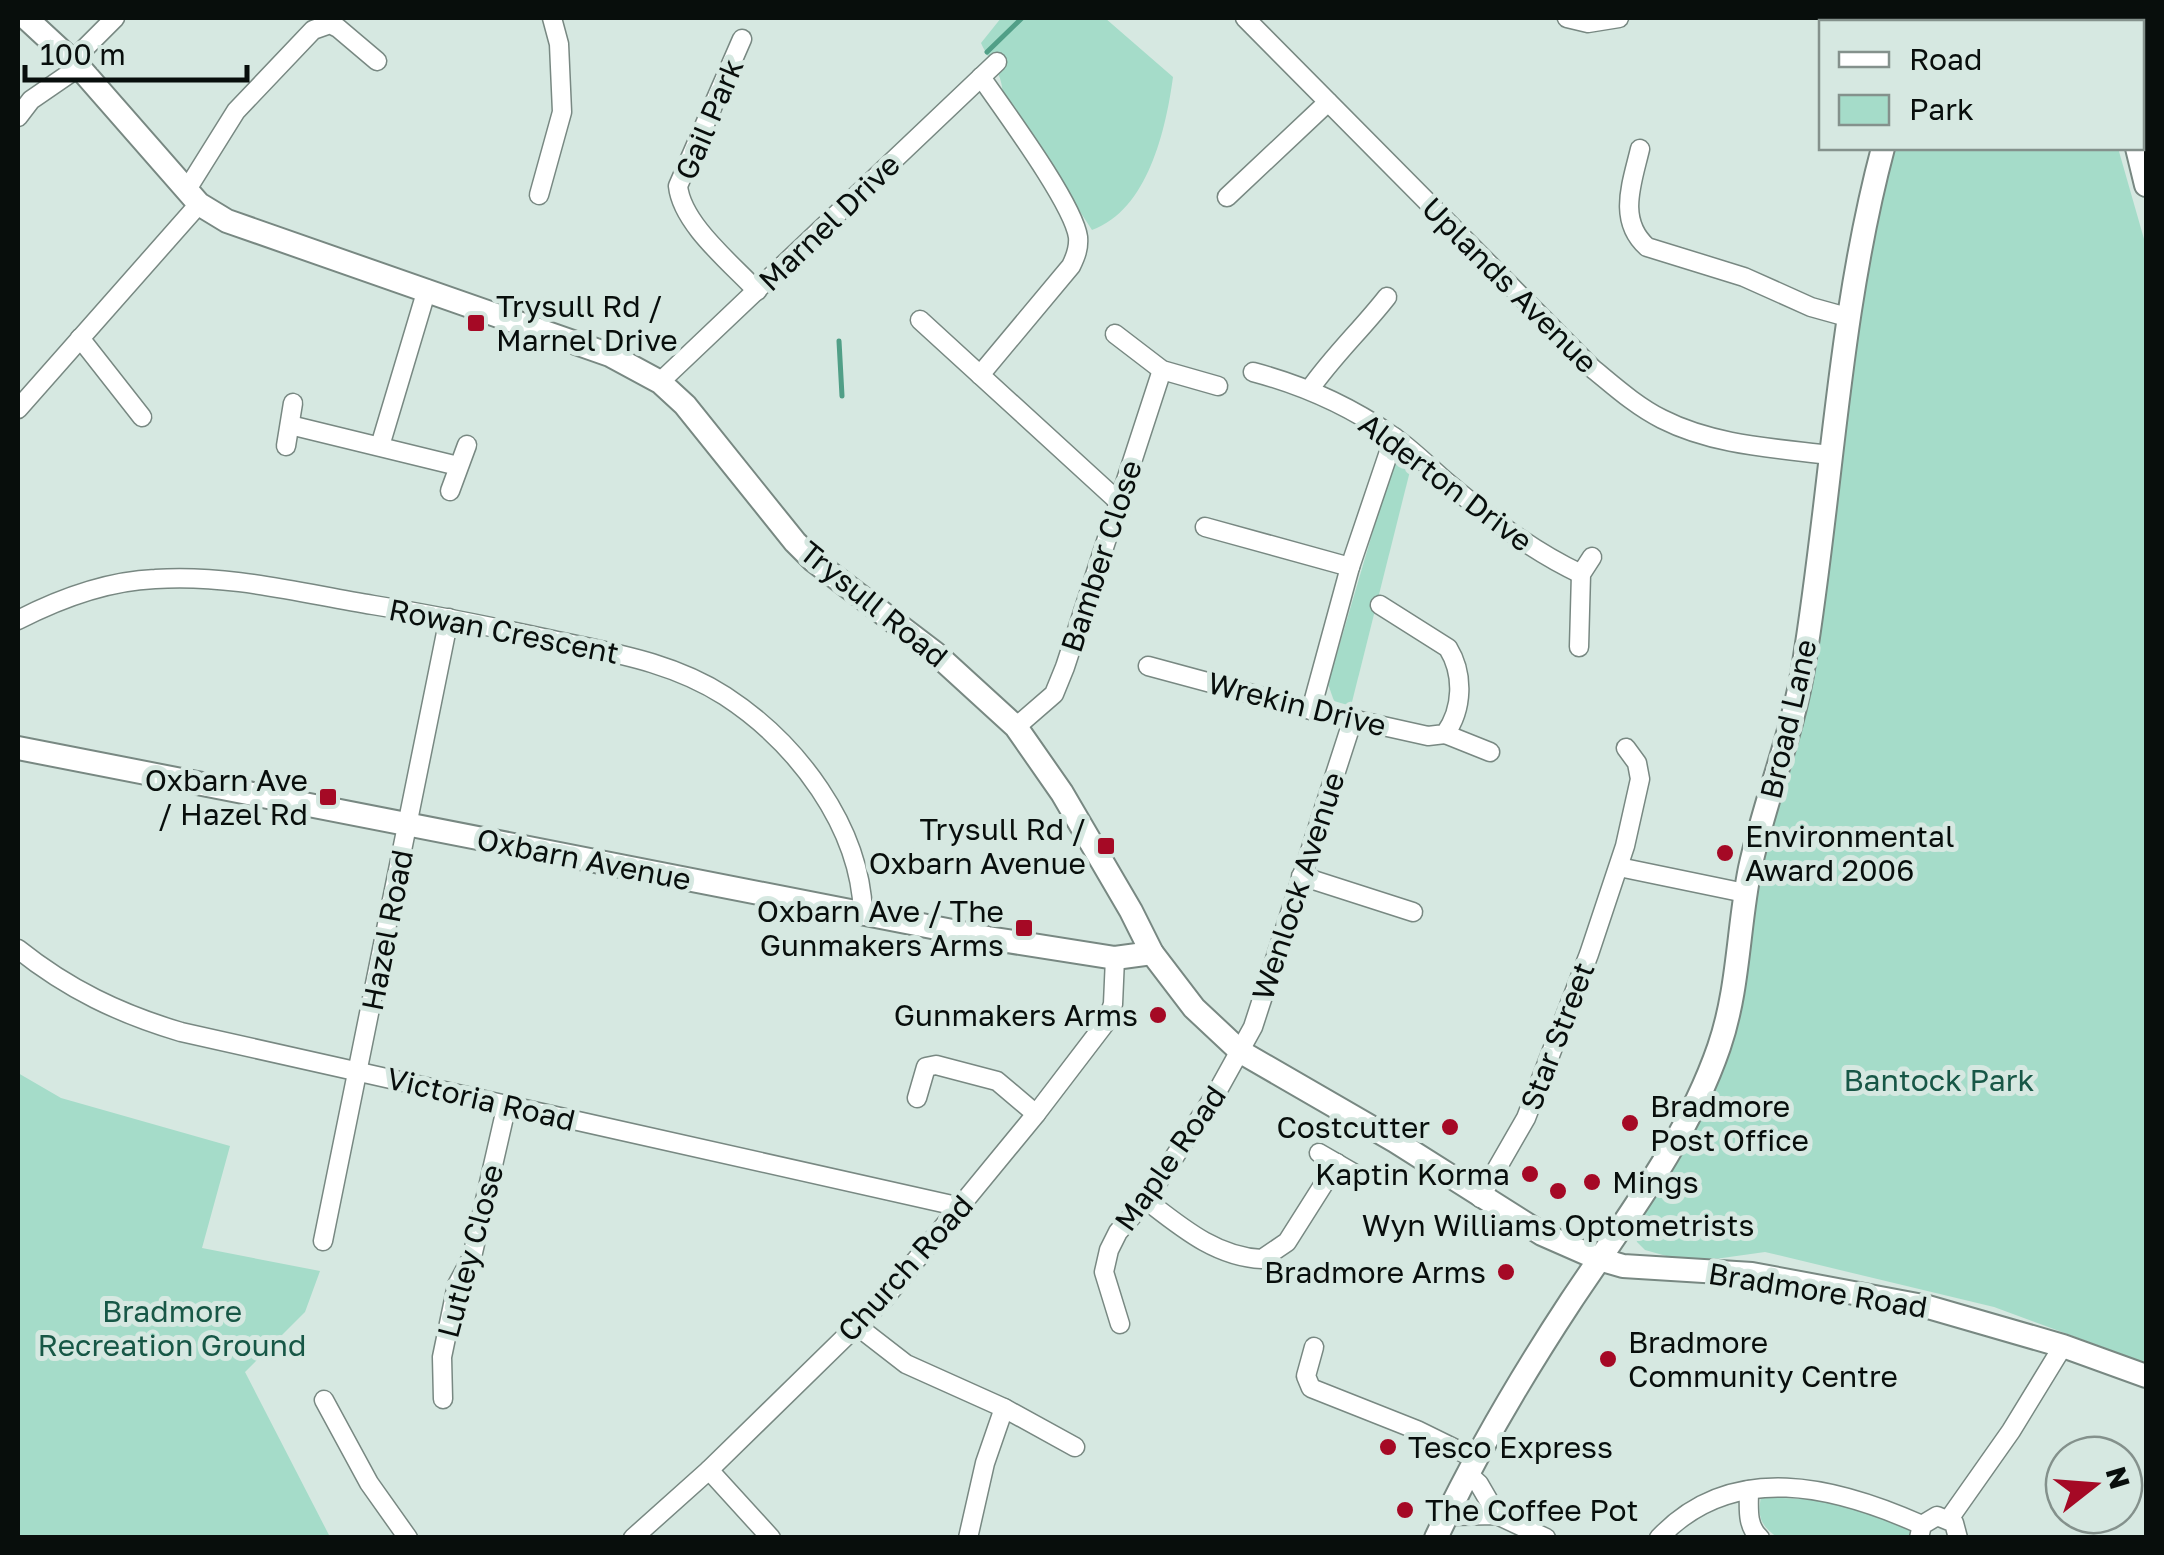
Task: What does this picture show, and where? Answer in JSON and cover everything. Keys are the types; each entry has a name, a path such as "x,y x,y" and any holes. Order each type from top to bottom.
{"street":[{"name":"Trysull Road","path":"26,18 75,64 193,197 227,221 610,355 660,382 686,405 814,562 935,653 1016,727 1062,793 1132,911 1152,953 1194,1008 1241,1052 1395,1140 1480,1198 1542,1234 1599,1259"},
{"path":"18,118 32,100 75,64 115,18"},
{"path":"539,195 562,112 558,44 552,18"},
{"name":"Uplands Avenue","path":"1245,18 1592,368 1635,403 1659,418 1708,436 1830,455"},
{"path":"1567,18 1588,24 1619,18"},
{"path":"18,409 193,197 236,110 313,30 330,24 377,61"},
{"name":"Gail Park","path":"742,39 678,186 688,217 757,290"},
{"name":"Marnel Drive","path":"660,382 998,62"},
{"path":"980,375 1071,266 1078,252 1078,238 1064,204 981,77"},
{"path":"1227,197 1328,102"},
{"name":"Broad Lane","path":"1436,1538 1527,1368 1681,1131 1718,1049 1731,1002 1745,894 1797,705 1847,318 1883,150"},
{"path":"2137,150 2146,185"},
{"path":"1643,163 1627,211 1636,238 1646,247 1744,277 1811,307 1847,318"},
{"path":"380,446 426,289"},
{"path":"1310,389 1386,297"},
{"path":"920,320 1119,502"},
{"path":"1369,320 1383,334"},
{"path":"1115,334 1162,370 1218,386"},
{"path":"80,338 142,417"},
{"name":"Bamber Close","path":"1016,727 1054,694 1162,370"},
{"name":"Alderton Drive","path":"1253,372 1310,389 1394,436 1500,526 1539,553 1581,574"},
{"path":"286,446 293,403"},
{"path":"290,425 458,466"},
{"path":"1311,710 1350,567 1394,436"},
{"path":"450,490 466,445"},
{"path":"1232,534 1236,513"},
{"path":"1205,527 1350,567"},
{"path":"1579,647 1581,574 1592,557"},
{"name":"Rowan Crescent","path":"18,620 50,604 114,586 151,579 208,578 449,618 643,659 699,682 739,706 776,738 824,796 857,864 863,913"},
{"path":"1380,605 1394,627 1448,648 1455,659 1461,676 1452,724 1445,734"},
{"name":"Hazel Road","path":"324,1241 449,618"},
{"name":"Wrekin Drive","path":"1148,666 1311,710 1428,736 1445,734 1490,752"},
{"name":"Wenlock Avenue","path":"1241,1052 1253,1027 1354,719"},
{"name":"Oxbarn Avenue","path":"18,748 863,913 1115,958 1152,953"},
{"name":"Star Street","path":"1480,1198 1526,1118 1589,954 1634,818 1640,779 1637,762 1626,748"},
{"path":"1618,867 1745,894"},
{"path":"1300,876 1412,912"},
{"name":"Victoria Road","path":"18,949 86,996 147,1022 960,1207"},
{"name":"Church Road","path":"632,1538 709,1470 857,1326 925,1252 1107,1021 1113,1004 1115,958"},
{"name":"Maple Road","path":"1120,1324 1108,1290 1105,1262 1118,1232 1146,1200 1241,1052"},
{"path":"917,1098 926,1067 936,1065 997,1081 1036,1114"},
{"name":"Lutley Close","path":"443,1399 442,1356 456,1285 472,1257 507,1104"},
{"path":"1319,1153 1357,1175"},
{"path":"1146,1200 1185,1231 1206,1242 1232,1255 1262,1259 1286,1242 1337,1163"},
{"name":"Bradmore Road","path":"1599,1259 1623,1266 1752,1274 1928,1306 2063,1346 2146,1376"},
{"path":"857,1326 906,1364 1004,1408 1075,1447"},
{"path":"1314,1346 1306,1376 1311,1388 1417,1430 1472,1467 1497,1515"},
{"path":"1949,1519 2012,1430 2063,1346"},
{"path":"324,1400 369,1484 408,1538"},
{"path":"968,1538 985,1464 1004,1408"},
{"path":"709,1470 771,1538"},
{"path":"1660,1538 1681,1518 1709,1502 1748,1490 1801,1487 1836,1492 1872,1502 1921,1531 1932,1518 1949,1519"},
{"path":"1748,1490 1753,1532 1760,1538"},
{"path":"1446,1516 1497,1515 1546,1538"},
{"path":"1949,1519 1958,1538"}],"green space":[{"path":"1001,18 1105,18 1173,77 1159,143 1140,187 1111,220 1092,230 1003,94 998,73 981,43"},
{"path":"2084,18 2085,20 1921,20"},
{"name":"Bantock Park","path":"1889,150 2119,150 2146,246 2146,1363 1994,1307 1765,1252 1715,1259 1670,1257 1645,1250 1637,1242 1634,1229 1688,1138 1748,929 1852,316"},
{"path":"1402,458 1412,463 1351,706 1334,701 1328,684 1393,463"},
{"name":"Bradmore Recreation Ground","path":"18,1073 61,1098 230,1146 202,1248 320,1271 305,1312 245,1372 330,1537 18,1537"},
{"path":"1761,1497 1839,1501 1912,1529 1911,1537 1777,1537 1761,1520"}],"waterway":[{"path":"987,52 1022,18"},
{"path":"839,341 842,396"}],"place":[{"name":"Trysull Rd / Marnel Drive","path":"476,323"},
{"name":"Oxbarn Ave / Hazel Rd","path":"328,797"},
{"name":"Trysull Rd / Oxbarn Avenue","path":"1106,846"},
{"name":"Environmental Award 2006","path":"1725,853"},
{"name":"Oxbarn Ave / The Gunmakers Arms","path":"1024,928"},
{"name":"Gunmakers Arms","path":"1158,1015"},
{"name":"Bradmore Post Office","path":"1630,1123"},
{"name":"Costcutter","path":"1450,1127"},
{"name":"Kaptin Korma","path":"1530,1174"},
{"name":"Mings","path":"1592,1182"},
{"name":"Wyn Williams Optometrists","path":"1558,1191"},
{"name":"Bradmore Arms","path":"1506,1272"},
{"name":"Bradmore Community Centre","path":"1608,1359"},
{"name":"Tesco Express","path":"1388,1447"},
{"name":"The Coffee Pot","path":"1405,1510"}]}
